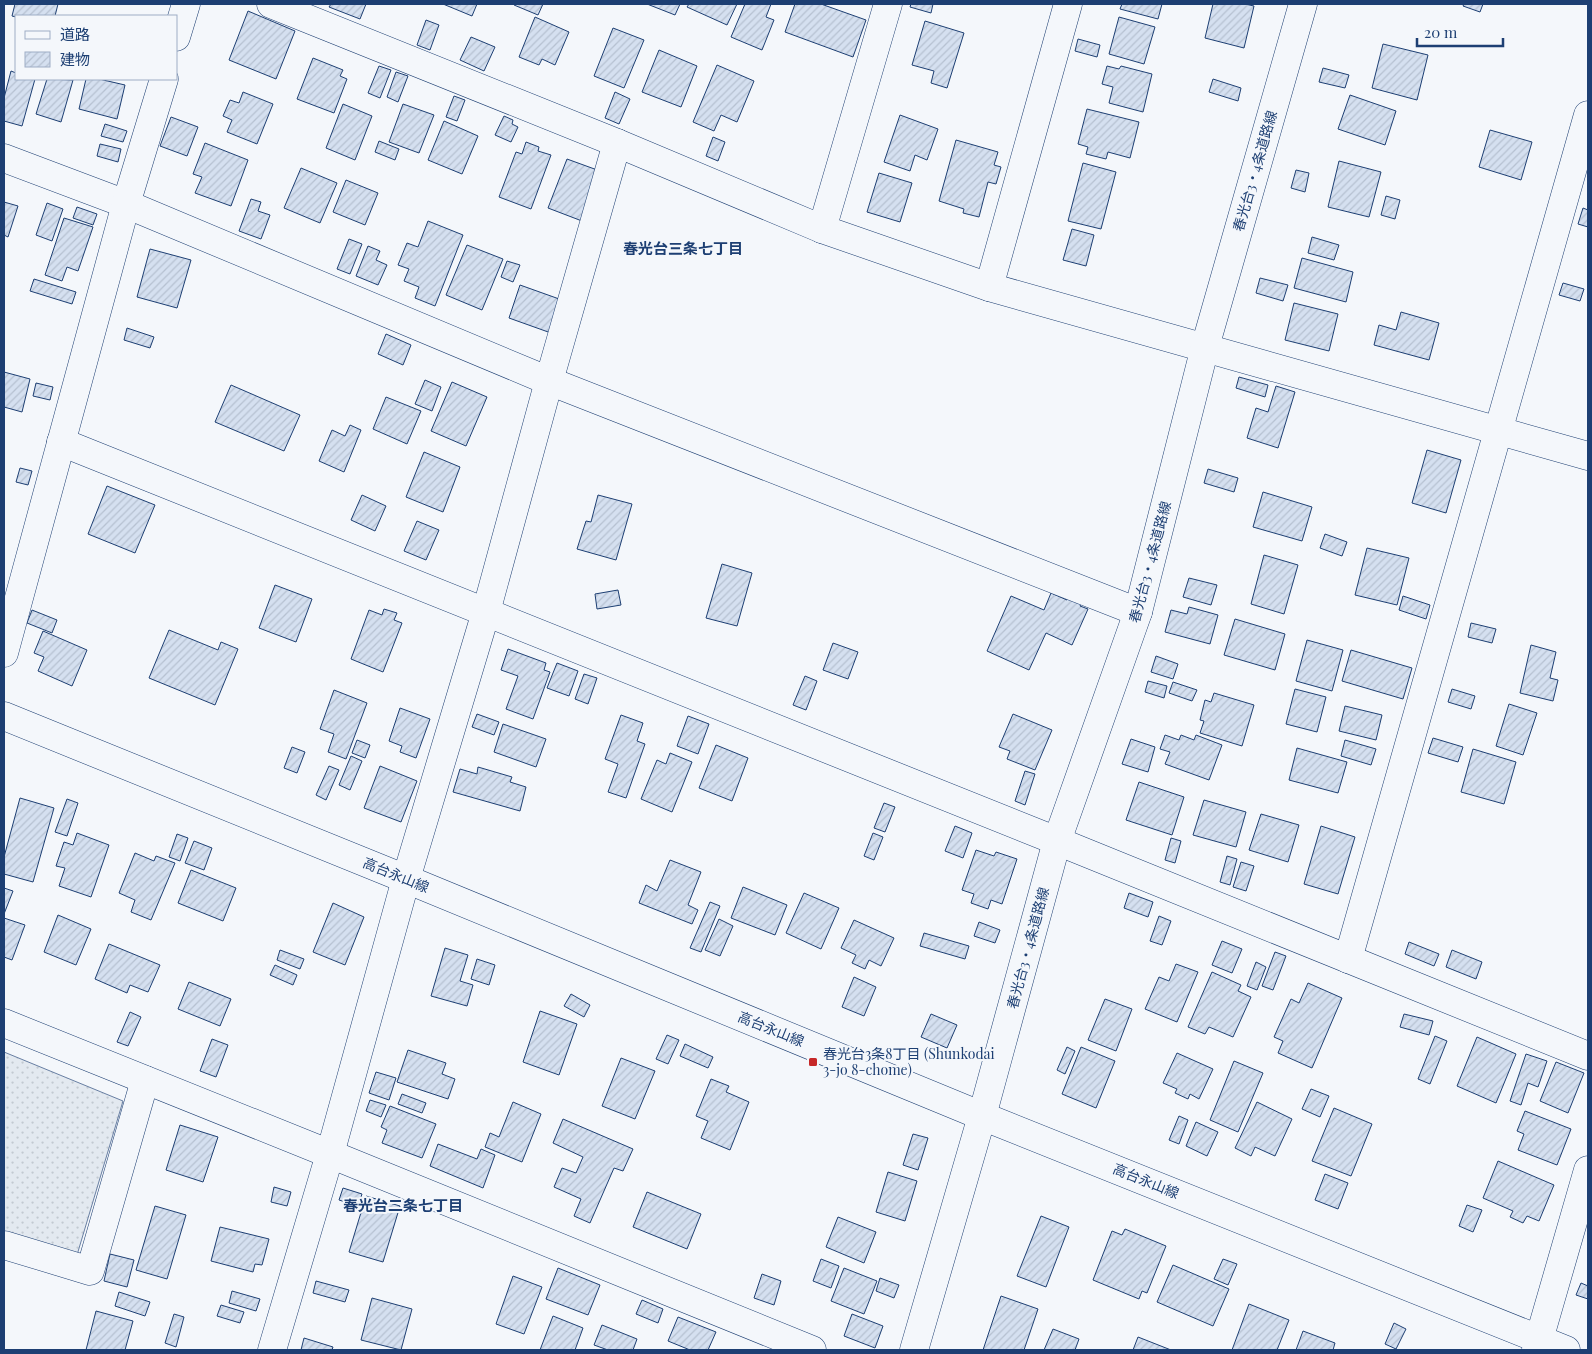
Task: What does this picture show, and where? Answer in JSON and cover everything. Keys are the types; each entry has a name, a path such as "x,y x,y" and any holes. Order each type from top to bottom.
{"street":[{"path":"178,31 186,4"},
{"path":"271,4 617,142 822,229 989,287 1588,456"},
{"path":"822,229 888,4"},
{"path":"989,287 1068,4"},
{"name":"春光台3・4条道路線","path":"914,1350 982,1116 1057,841 1138,612 1205,347 1303,4"},
{"path":"4,653 126,204 164,80"},
{"path":"1348,959 1588,114"},
{"path":"272,1350 330,1154 406,879 486,612 617,142"},
{"path":"4,158 126,204 549,381 1138,612"},
{"path":"61,442 1588,1056"},
{"name":"高台永山線","path":"4,716 406,879 1537,1345 1566,1350"},
{"path":"4,1023 812,1350"},
{"path":"4,1245 90,1271 145,1080"},
{"path":"1537,1345 1588,1170"}],"shaded area":[{"path":"4,1052 123,1101 77,1255 4,1231"}],"building":[{"path":"15,4 58,4 55,15 12,16"},
{"path":"331,4 366,4 360,19 329,7"},
{"path":"443,4 477,4 472,16"},
{"path":"515,4 543,4 538,15"},
{"path":"647,4 680,4 675,15"},
{"path":"689,4 737,4 727,25 687,7"},
{"path":"745,4 771,4 766,17 774,20 762,50 731,37"},
{"path":"795,4 821,4 866,20 853,57 785,32"},
{"path":"911,4 933,4 931,13 910,7"},
{"path":"1122,4 1162,4 1158,19 1120,9"},
{"path":"1213,4 1245,4 1254,6 1244,48 1205,38"},
{"path":"1464,4 1483,4 1480,12 1463,6"},
{"path":"248,11 295,31 276,79 229,60"},
{"path":"535,17 569,32 555,65 542,59 539,65 519,57"},
{"path":"1119,17 1155,27 1144,64 1109,54"},
{"path":"426,20 439,25 430,50 417,45"},
{"path":"925,21 964,33 947,88 931,83 934,71 912,65"},
{"path":"613,28 644,40 624,88 594,76"},
{"path":"471,37 495,47 484,71 460,60"},
{"path":"1078,39 1100,45 1097,57 1075,51"},
{"path":"1383,44 1428,55 1417,100 1372,88"},
{"path":"659,50 697,66 681,107 642,92"},
{"path":"313,58 343,70 340,76 347,79 334,113 297,99"},
{"path":"717,65 754,81 737,122 721,115 714,131 693,122"},
{"path":"379,66 391,70 380,98 368,93"},
{"path":"1107,66 1119,69 1121,66 1152,74 1143,112 1109,103 1113,87 1102,84"},
{"path":"1323,68 1349,75 1345,88 1319,82"},
{"path":"11,71 15,73 15,80 35,80 22,126 4,121 4,98"},
{"path":"396,72 408,76 398,102 387,97"},
{"path":"1213,79 1241,88 1238,101 1209,92"},
{"path":"47,80 73,80 61,122 36,114"},
{"path":"86,80 103,80 125,85 117,119 79,109"},
{"path":"243,92 273,104 257,144 227,132 232,120 223,116 230,100 239,103"},
{"path":"615,92 630,99 619,124 605,118"},
{"path":"1350,95 1396,111 1385,145 1338,129"},
{"path":"454,96 465,100 457,121 446,117"},
{"path":"343,104 372,116 355,160 326,148"},
{"path":"403,104 434,115 419,153 389,142"},
{"path":"1087,109 1139,122 1130,158 1108,152 1106,159 1086,154 1088,147 1078,144"},
{"path":"900,115 938,129 927,160 915,155 910,171 884,162"},
{"path":"504,116 513,120 512,124 518,127 511,142 495,135"},
{"path":"171,117 198,127 187,156 160,146"},
{"path":"444,121 478,136 462,174 428,160"},
{"path":"105,124 127,131 123,142 101,136"},
{"path":"1490,130 1532,142 1521,180 1479,167"},
{"path":"713,137 725,142 718,161 706,156"},
{"path":"956,140 998,152 994,165 1001,167 996,184 988,182 979,217 963,213 964,209 939,201"},
{"path":"379,141 399,149 395,160 375,152"},
{"path":"526,142 539,147 538,151 551,155 531,209 499,197 516,152 522,154"},
{"path":"205,143 248,160 231,206 195,193 202,177 193,174"},
{"path":"100,144 121,149 118,162 97,156"},
{"path":"567,159 600,171 582,221 548,208"},
{"path":"1339,161 1381,172 1369,217 1328,207"},
{"path":"1083,163 1116,172 1101,229 1068,221"},
{"path":"301,168 337,183 320,223 284,208"},
{"path":"1296,170 1309,173 1305,192 1291,188"},
{"path":"879,173 912,183 900,222 867,212"},
{"path":"346,180 378,193 365,225 333,212"},
{"path":"1386,196 1400,200 1395,219 1381,215"},
{"path":"251,199 261,202 258,211 270,215 261,239 239,231"},
{"path":"4,202 18,206 8,237 4,235"},
{"path":"47,203 63,209 52,241 36,235"},
{"path":"77,207 97,214 93,225 73,218"},
{"path":"1583,208 1588,210 1588,227 1578,224"},
{"path":"64,218 93,227 78,271 67,267 62,281 45,275"},
{"path":"428,221 463,235 435,306 415,298 419,287 404,281 409,269 398,265 407,243 418,247"},
{"path":"1072,229 1094,235 1086,266 1063,260"},
{"path":"1312,237 1339,245 1334,260 1308,253"},
{"path":"349,239 362,244 350,274 337,269"},
{"path":"467,245 503,259 482,310 446,295"},
{"path":"368,246 380,251 376,260 387,265 378,285 356,276"},
{"path":"150,249 191,260 177,308 137,297"},
{"path":"1302,258 1353,272 1346,302 1294,288"},
{"path":"507,261 520,265 513,282 501,277"},
{"path":"1260,278 1288,285 1283,301 1256,293"},
{"path":"34,279 76,292 72,304 30,291"},
{"path":"1563,283 1584,289 1580,301 1559,295"},
{"path":"520,285 562,300 551,333 509,318"},
{"path":"1294,303 1338,314 1329,351 1285,340"},
{"path":"1401,312 1439,323 1429,360 1374,345 1379,325 1396,330"},
{"path":"127,328 154,337 150,348 124,340"},
{"path":"386,334 411,345 403,365 378,354"},
{"path":"4,372 30,379 22,412 4,407"},
{"path":"1239,377 1268,385 1265,397 1236,388"},
{"path":"425,380 441,387 432,411 415,404"},
{"path":"452,382 487,397 466,446 431,431"},
{"path":"36,383 53,387 50,400 33,396"},
{"path":"231,385 300,415 284,451 215,422"},
{"path":"1276,386 1295,392 1278,448 1247,438 1256,408 1268,412"},
{"path":"386,397 421,411 407,444 373,429"},
{"path":"350,425 361,430 344,472 319,461 332,430 345,436"},
{"path":"1427,450 1461,460 1446,513 1412,503"},
{"path":"424,452 460,467 443,512 406,497"},
{"path":"20,468 32,471 28,485 16,482"},
{"path":"1208,469 1238,478 1234,492 1204,483"},
{"path":"107,486 155,505 135,553 88,534"},
{"path":"1263,492 1312,507 1302,541 1253,527"},
{"path":"362,495 386,506 375,531 351,520"},
{"path":"598,495 632,504 616,560 577,549 586,521 591,522"},
{"path":"417,521 439,530 426,560 404,551"},
{"path":"1325,534 1347,542 1342,556 1320,548"},
{"path":"1367,548 1409,558 1397,605 1355,595"},
{"path":"1264,555 1298,565 1284,614 1251,604"},
{"path":"722,564 752,573 737,626 706,618"},
{"path":"1189,578 1217,585 1211,605 1183,597"},
{"path":"275,585 312,599 296,642 259,628"},
{"path":"618,590 621,605 597,609 595,594"},
{"path":"1070,592 1084,598 1080,606 1088,609 1072,645 1046,633 1029,670 987,651 1011,596 1044,610 1051,593 1067,600"},
{"path":"1403,596 1430,605 1426,619 1399,610"},
{"path":"1189,607 1218,615 1210,644 1165,632 1171,610 1187,614"},
{"path":"384,609 397,613 394,620 402,623 383,672 351,659 369,610 382,615"},
{"path":"32,610 57,620 52,633 27,623"},
{"path":"1235,619 1285,634 1275,670 1224,655"},
{"path":"1471,623 1496,629 1492,643 1468,637"},
{"path":"169,630 218,650 221,642 238,649 215,705 149,678"},
{"path":"43,631 87,650 72,686 38,671 44,657 34,653"},
{"path":"1307,640 1343,650 1332,691 1296,681"},
{"path":"833,643 858,652 848,679 823,670"},
{"path":"1531,645 1556,652 1550,678 1558,680 1553,701 1520,693"},
{"path":"508,649 546,663 544,670 550,672 533,719 506,709 518,676 501,670"},
{"path":"1351,650 1412,668 1403,699 1342,681"},
{"path":"1156,656 1178,664 1173,679 1151,672"},
{"path":"557,663 578,671 569,696 547,688"},
{"path":"584,674 597,678 588,704 575,699"},
{"path":"805,676 817,681 806,710 793,705"},
{"path":"1148,681 1167,686 1164,698 1145,692"},
{"path":"1173,682 1197,690 1192,701 1169,693"},
{"path":"1295,689 1326,697 1317,732 1286,724"},
{"path":"1452,689 1475,696 1471,709 1448,702"},
{"path":"334,690 367,703 346,759 328,752 334,734 320,729"},
{"path":"1214,693 1254,705 1242,746 1200,733 1204,721 1200,720 1205,700 1211,702"},
{"path":"1509,704 1537,713 1523,755 1496,746"},
{"path":"1345,706 1382,715 1376,740 1339,731"},
{"path":"400,708 430,719 416,758 400,752 402,746 389,741"},
{"path":"477,714 499,722 494,735 472,727"},
{"path":"1013,714 1052,730 1035,770 1007,759 1010,751 999,747"},
{"path":"621,715 643,723 637,741 645,744 626,798 608,792 618,764 605,759"},
{"path":"688,716 709,724 698,754 677,746"},
{"path":"503,724 546,739 536,767 494,752"},
{"path":"1165,735 1179,740 1181,735 1194,740 1196,735 1222,745 1209,780 1165,764 1170,752 1160,749"},
{"path":"1433,738 1463,747 1458,762 1428,753"},
{"path":"1131,739 1155,747 1148,772 1122,764"},
{"path":"357,740 370,745 365,758 352,753"},
{"path":"1345,740 1376,749 1371,765 1341,756"},
{"path":"716,745 748,758 732,801 699,788"},
{"path":"292,747 305,752 297,773 284,768"},
{"path":"1297,748 1347,762 1338,793 1289,780"},
{"path":"1473,749 1516,762 1504,804 1461,792"},
{"path":"670,753 692,762 672,812 641,799 657,760 666,764"},
{"path":"351,756 362,761 350,790 339,785"},
{"path":"329,766 339,770 326,800 316,795"},
{"path":"380,766 417,781 401,822 364,808"},
{"path":"478,767 512,777 510,782 526,787 520,811 453,792 460,769 477,774"},
{"path":"1025,771 1035,774 1025,805 1015,801"},
{"path":"1139,782 1184,797 1172,835 1126,820"},
{"path":"20,798 54,808 33,882 4,874 4,857"},
{"path":"67,799 78,803 67,836 55,832"},
{"path":"1204,800 1246,812 1236,847 1193,835"},
{"path":"884,803 895,807 885,832 874,828"},
{"path":"1261,814 1299,825 1288,862 1249,850"},
{"path":"955,826 972,833 963,858 945,851"},
{"path":"1321,826 1355,837 1338,894 1304,884"},
{"path":"77,833 109,845 91,897 59,886 65,868 56,866 64,842 73,845"},
{"path":"873,833 883,837 874,860 864,856"},
{"path":"177,834 188,838 180,861 169,857"},
{"path":"1171,838 1181,841 1175,863 1165,860"},
{"path":"194,841 212,848 204,870 185,863"},
{"path":"976,850 994,856 996,852 1017,859 1002,904 991,900 988,909 971,903 974,894 962,890"},
{"path":"135,853 154,861 156,856 175,863 151,920 131,912 135,900 119,893"},
{"path":"1227,856 1237,859 1230,885 1220,882"},
{"path":"670,860 701,872 688,905 698,910 692,924 639,903 646,885 657,891"},
{"path":"1241,862 1254,866 1246,891 1233,887"},
{"path":"191,870 236,888 223,921 178,903"},
{"path":"743,887 787,905 775,935 731,918"},
{"path":"4,888 13,891 4,914"},
{"path":"804,893 839,908 821,949 786,933"},
{"path":"1129,893 1153,902 1148,917 1124,908"},
{"path":"710,902 720,906 701,952 690,948"},
{"path":"333,903 364,917 345,965 313,952"},
{"path":"58,915 91,929 76,965 44,952"},
{"path":"1159,916 1171,921 1162,945 1150,941"},
{"path":"4,918 25,925 12,960 4,957"},
{"path":"719,919 733,926 720,956 705,950"},
{"path":"854,920 894,938 881,966 869,960 865,969 852,963 856,955 841,948"},
{"path":"979,922 1000,930 995,943 974,936"},
{"path":"924,933 969,946 965,959 920,946"},
{"path":"1222,941 1242,949 1232,973 1212,965"},
{"path":"1409,942 1439,954 1434,966 1405,954"},
{"path":"109,944 160,965 148,992 130,985 127,993 95,979"},
{"path":"445,948 468,955 460,981 473,985 467,1006 431,996"},
{"path":"280,950 304,959 300,969 277,960"},
{"path":"1452,950 1482,962 1476,979 1446,967"},
{"path":"1275,952 1286,956 1273,990 1262,986"},
{"path":"477,959 495,965 489,985 471,979"},
{"path":"1256,962 1266,967 1257,990 1247,986"},
{"path":"1176,964 1198,972 1177,1022 1145,1009 1159,977 1169,981"},
{"path":"275,965 297,975 293,985 270,975"},
{"path":"1212,972 1241,985 1238,991 1251,997 1233,1037 1209,1027 1205,1034 1188,1027"},
{"path":"854,977 876,987 864,1016 842,1007"},
{"path":"189,982 231,999 220,1026 178,1009"},
{"path":"1308,983 1342,998 1312,1068 1278,1053 1283,1041 1274,1037 1291,999 1299,1003"},
{"path":"571,994 590,1005 584,1017 564,1006"},
{"path":"1105,999 1132,1009 1116,1051 1088,1040"},
{"path":"540,1011 577,1024 559,1075 523,1062"},
{"path":"130,1012 141,1017 128,1046 117,1042"},
{"path":"931,1014 957,1025 947,1048 921,1037"},
{"path":"1404,1014 1433,1021 1429,1035 1400,1027"},
{"path":"667,1035 679,1040 668,1064 656,1059"},
{"path":"1435,1036 1447,1041 1430,1084 1418,1079"},
{"path":"1477,1037 1516,1054 1496,1103 1457,1086"},
{"path":"212,1039 228,1045 216,1077 200,1071"},
{"path":"685,1044 713,1057 708,1068 680,1056"},
{"path":"1067,1047 1075,1051 1065,1074 1057,1070"},
{"path":"1081,1047 1115,1061 1096,1108 1062,1094"},
{"path":"408,1050 446,1063 442,1074 455,1079 448,1099 397,1082"},
{"path":"1177,1053 1213,1069 1199,1099 1190,1094 1188,1099 1175,1093 1177,1089 1163,1083"},
{"path":"1526,1054 1547,1061 1538,1087 1528,1083 1521,1105 1510,1101"},
{"path":"621,1058 655,1071 635,1119 602,1106"},
{"path":"1234,1061 1263,1073 1238,1132 1210,1120"},
{"path":"1556,1062 1584,1073 1568,1113 1540,1101"},
{"path":"376,1072 396,1078 389,1100 369,1093"},
{"path":"711,1079 729,1086 726,1092 749,1102 730,1150 701,1138 708,1121 696,1116"},
{"path":"1311,1089 1329,1096 1320,1117 1302,1109"},
{"path":"402,1094 426,1103 422,1113 398,1104"},
{"path":"370,1100 386,1105 381,1117 366,1111"},
{"path":"513,1102 541,1114 522,1162 485,1147 490,1133 499,1137"},
{"path":"1257,1102 1292,1119 1275,1156 1255,1147 1251,1156 1235,1148"},
{"path":"390,1106 436,1124 422,1158 382,1143 387,1130 381,1127"},
{"path":"1334,1108 1372,1124 1351,1176 1312,1161"},
{"path":"1525,1111 1571,1129 1557,1165 1518,1150 1524,1134 1517,1131"},
{"path":"1179,1116 1188,1120 1179,1144 1169,1140"},
{"path":"563,1119 633,1149 623,1171 614,1168 590,1223 574,1216 581,1199 554,1187 562,1168 576,1173 583,1157 553,1143"},
{"path":"1196,1122 1218,1132 1207,1156 1186,1146"},
{"path":"180,1125 218,1137 203,1182 166,1170"},
{"path":"913,1134 928,1138 918,1170 903,1165"},
{"path":"438,1144 477,1159 481,1149 495,1155 483,1188 430,1166"},
{"path":"1498,1161 1554,1185 1539,1221 1527,1216 1523,1223 1510,1217 1513,1211 1483,1198"},
{"path":"888,1172 917,1181 905,1221 876,1212"},
{"path":"1325,1174 1348,1183 1338,1209 1315,1200"},
{"path":"274,1187 291,1192 287,1206 271,1202"},
{"path":"343,1188 362,1194 358,1206 339,1200"},
{"path":"647,1192 701,1214 687,1249 633,1227"},
{"path":"366,1196 400,1206 383,1262 349,1252"},
{"path":"1467,1205 1482,1210 1473,1232 1459,1226"},
{"path":"155,1206 186,1215 167,1279 136,1270"},
{"path":"1041,1216 1069,1227 1046,1287 1017,1276"},
{"path":"838,1217 876,1232 864,1263 826,1247"},
{"path":"220,1227 269,1239 262,1265 255,1264 253,1272 211,1261"},
{"path":"1125,1229 1166,1246 1147,1293 1142,1291 1139,1299 1093,1280 1112,1231 1122,1235"},
{"path":"110,1254 134,1260 127,1287 104,1281"},
{"path":"821,1259 839,1266 831,1288 813,1281"},
{"path":"1223,1259 1237,1264 1228,1285 1214,1279"},
{"path":"1173,1265 1229,1289 1213,1326 1157,1302"},
{"path":"558,1268 600,1285 588,1315 546,1299"},
{"path":"844,1268 877,1281 864,1314 831,1301"},
{"path":"762,1274 781,1281 774,1305 754,1298"},
{"path":"513,1276 542,1287 524,1334 496,1324"},
{"path":"880,1278 899,1285 894,1298 876,1291"},
{"path":"316,1281 349,1290 345,1302 313,1293"},
{"path":"1581,1283 1588,1286 1588,1299 1576,1295"},
{"path":"232,1291 260,1299 256,1311 229,1303"},
{"path":"119,1292 150,1302 145,1316 115,1306"},
{"path":"1001,1296 1038,1309 1024,1350 983,1350"},
{"path":"372,1298 412,1309 401,1350 361,1340"},
{"path":"642,1300 663,1309 658,1323 636,1314"},
{"path":"1249,1304 1289,1320 1277,1350 1232,1350"},
{"path":"221,1305 244,1312 240,1323 217,1316"},
{"path":"96,1311 133,1321 125,1350 86,1350"},
{"path":"174,1314 184,1317 176,1347 165,1343"},
{"path":"852,1314 883,1326 875,1348 844,1336"},
{"path":"553,1316 583,1328 575,1350 540,1350"},
{"path":"678,1317 716,1332 708,1350 690,1350 668,1341"},
{"path":"1394,1323 1406,1329 1396,1349 1385,1344"},
{"path":"602,1325 637,1339 633,1350 608,1350 594,1345"},
{"path":"1053,1329 1079,1339 1075,1350 1044,1350"},
{"path":"1303,1331 1335,1343 1333,1350 1296,1350"},
{"path":"1138,1337 1171,1350 1133,1350"},
{"path":"304,1338 333,1347 332,1350 301,1350"}],"place":[{"name":"春光台3条8丁目 (Shunkodai 3-jo 8-chome)","path":"813,1062"}],"district":[{"name":"春光台三条七丁目","path":"683,249"},
{"name":"春光台二条七丁目","path":"403,1206"}]}
